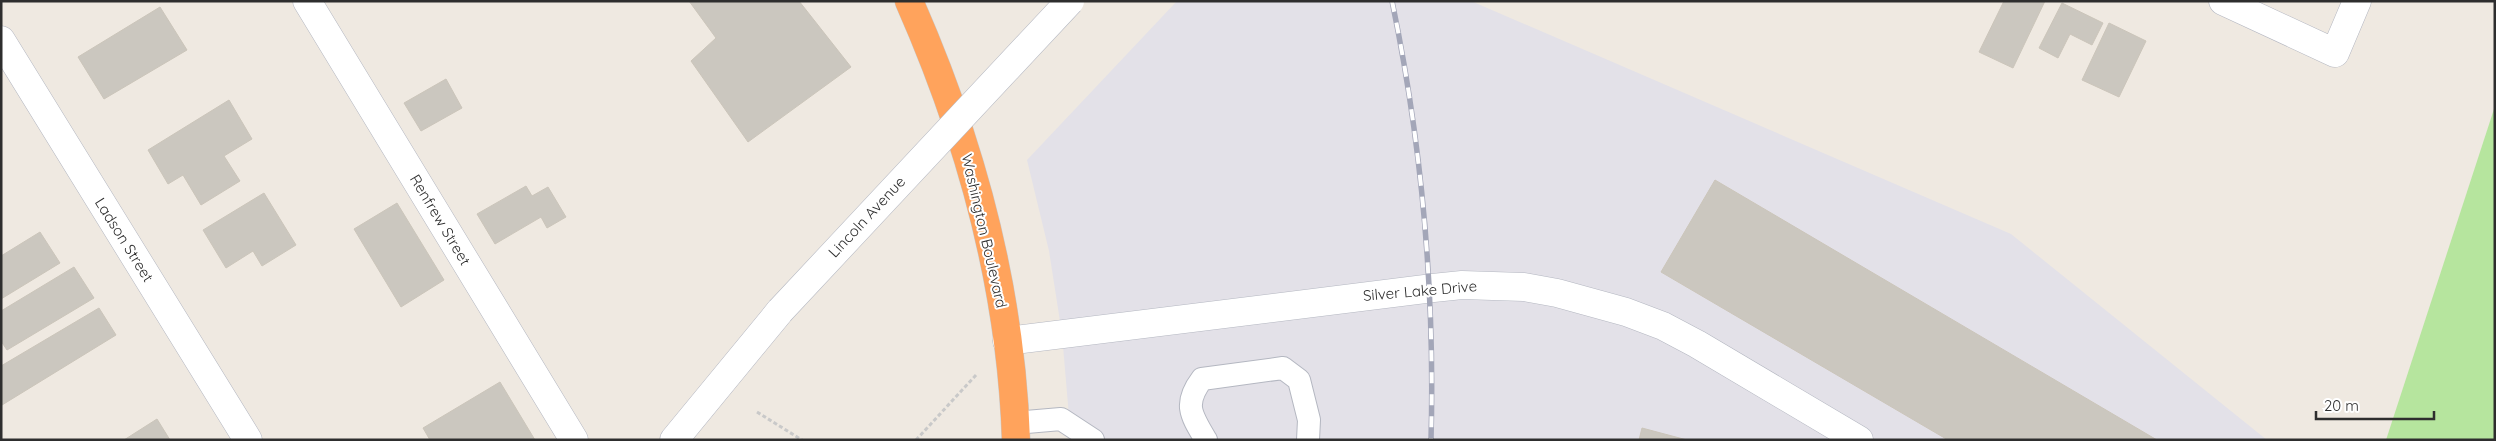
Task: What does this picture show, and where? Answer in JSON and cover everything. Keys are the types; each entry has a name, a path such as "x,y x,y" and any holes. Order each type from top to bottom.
{"highway":[{"name":"Washington Boulevard","path":"909,1 954,111 976,184 994,262 1007,341 1015,431"}],"street":[{"name":"Renfrew Street","path":"306,1 574,440"},
{"name":"Lincoln Avenue","path":"674,440 780,311 1070,1"},
{"path":"2223,1 2335,53 2357,1"},
{"name":"Ladson Street","path":"1,40 248,440"},
{"name":"Silver Lake Drive","path":"1007,341 1462,285 1524,288 1593,301 1662,326 1859,440"}],"lane":[{"path":"1206,440 1191,414 1192,392 1202,379 1282,368 1298,380 1309,430 1295,440"},
{"path":"1015,431 1062,419 1093,440"}],"path":[{"path":"916,440 1007,341"},
{"path":"757,412 802,440"}],"shaded area":[{"path":"1177,1 1471,1 2011,234 2267,440 1071,440 1062,334 1049,251 1027,160"}],"green space":[{"path":"2495,106 2495,440 2386,440"}],"building":[{"path":"689,1 799,1 851,67 748,142 691,61 716,38"},
{"path":"2004,1 2045,1 2013,68 1979,52"},
{"path":"2062,3 2103,23 2092,45 2070,34 2058,58 2039,48"},
{"path":"160,7 187,50 104,99 78,57"},
{"path":"2109,23 2146,41 2119,97 2082,80"},
{"path":"446,79 462,108 421,131 404,103"},
{"path":"229,100 252,139 224,156 240,181 201,205 183,175 168,184 148,150"},
{"path":"1715,180 2157,440 1948,440 1661,272"},
{"path":"526,186 532,196 548,187 566,217 547,228 541,217 495,244 477,214"},
{"path":"264,193 296,245 262,266 253,251 226,268 203,230"},
{"path":"397,203 444,280 401,307 354,229"},
{"path":"40,232 60,263 1,299 1,256"},
{"path":"74,267 94,298 7,350 1,341 1,311"},
{"path":"99,308 116,335 2,405 1,366"},
{"path":"500,382 535,440 430,440 423,428"},
{"path":"157,419 170,440 124,440"},
{"path":"1642,428 1687,440 1639,440"}],"railway":[{"path":"1392,1 1419,164 1424,219 1431,330 1431,440"}]}
